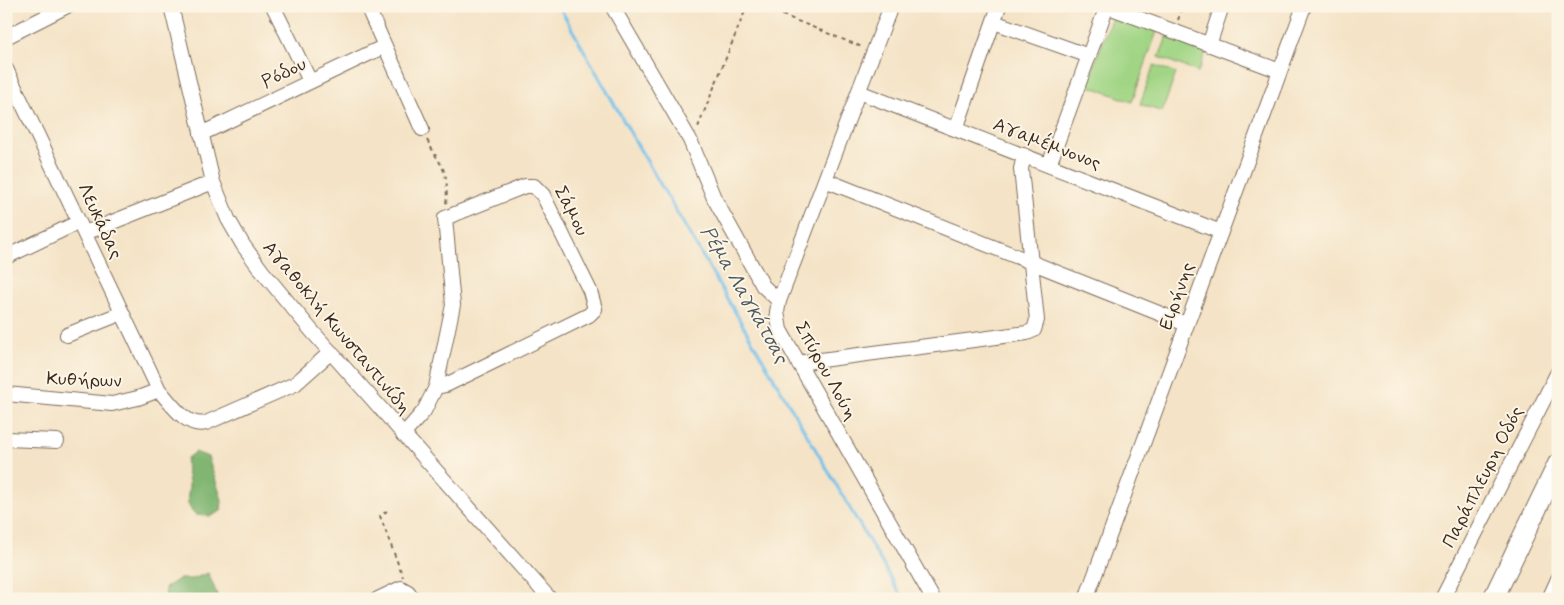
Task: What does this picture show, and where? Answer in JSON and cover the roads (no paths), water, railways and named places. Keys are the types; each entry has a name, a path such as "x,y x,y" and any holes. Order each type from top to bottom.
{"highway":[{"path":"1493,599 1558,464"}],"street":[{"path":"6,36 52,10 67,6"},
{"name":"Αγαθοκλή Κωνσταντινίδη","path":"171,6 213,182 228,219 252,258 403,435 550,599"},
{"path":"273,6 310,81"},
{"path":"367,6 422,129"},
{"path":"612,6 690,140 714,198 765,290 779,301"},
{"name":"Σπύρου Λούη","path":"891,6 779,301 777,312 778,325 798,363 933,599"},
{"path":"956,129 999,6"},
{"path":"1049,165 1107,6 1280,71"},
{"path":"1208,44 1222,6"},
{"name":"Ειρήνης","path":"1086,599 1304,6"},
{"path":"994,22 1089,56"},
{"name":"Ρόδου","path":"201,134 385,46"},
{"name":"Λευκάδας","path":"6,69 159,390 188,420 194,424 202,424 291,386 331,352"},
{"name":"Αγαμέμνονoς","path":"859,92 1221,232"},
{"path":"798,363 1029,333 1036,328 1037,320 1021,169 1024,155"},
{"path":"825,180 1186,324"},
{"path":"6,257 213,182"},
{"name":"Σάμου","path":"525,186 536,187 543,195 590,290 595,310 589,315 455,380 436,387 453,305 445,218 525,186"},
{"path":"67,335 122,312"},
{"name":"Παράπλευρη Οδός","path":"1442,599 1558,372"},
{"path":"403,435 424,410 436,387"},
{"name":"Κυθήρων","path":"6,394 112,404 138,398 159,390"},
{"path":"6,439 57,441"},
{"path":"1549,599 1558,579"},
{"path":"378,599 399,588 409,594"}],"waterway":[{"name":"Ρέμα Λαγκάτσας","path":"559,6 631,134 903,599"}]}
